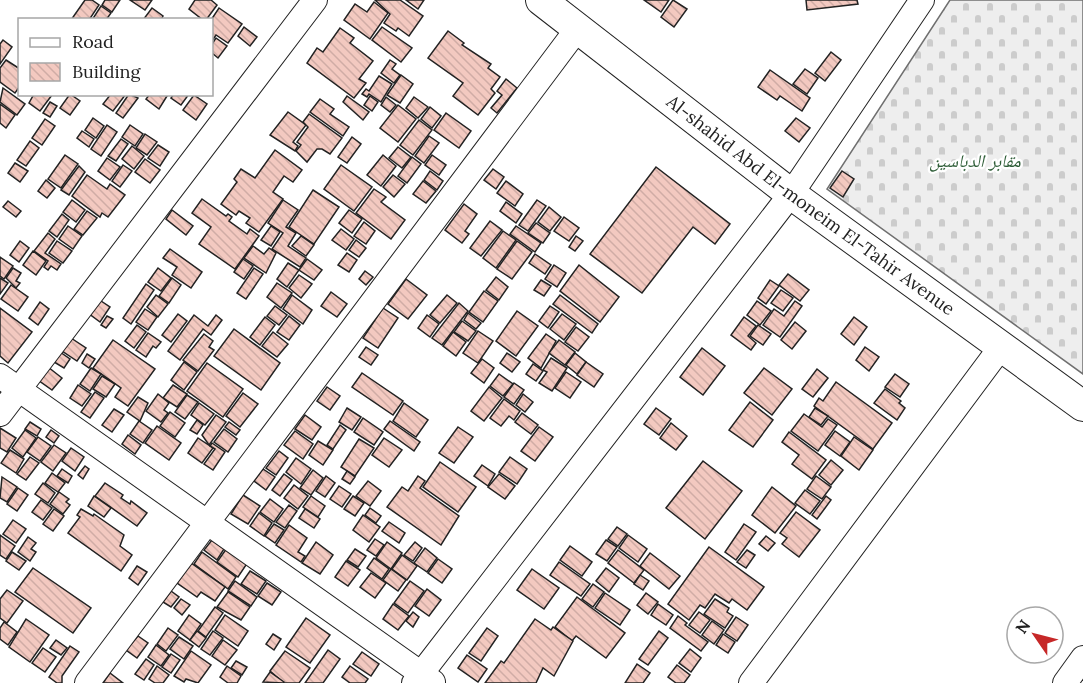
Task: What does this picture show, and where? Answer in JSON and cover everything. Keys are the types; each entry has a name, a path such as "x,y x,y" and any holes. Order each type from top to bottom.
{"street":[{"path":"0,414 10,383 315,0"},
{"path":"10,383 423,680 791,194 922,0"},
{"name":"Al-shahid Abd El-moneim El-Tahir Avenue","path":"544,1 791,194 1083,406"},
{"path":"87,683 578,28"},
{"path":"751,683 1001,347"},
{"path":"1065,683 1083,658"}],"green space":[{"name":"مقابر الدباسين","path":"950,0 1083,0 1083,374 827,189"}],"building":[{"path":"85,0 92,0 99,5 90,18 72,18"},
{"path":"105,0 120,0 112,12 102,5"},
{"path":"130,0 152,0 145,10"},
{"path":"195,0 211,0 217,5 207,18 200,18 189,9"},
{"path":"375,0 400,0 423,16 409,36 398,28 396,31 384,23 390,14"},
{"path":"406,0 424,0 418,9"},
{"path":"644,0 669,0 661,12"},
{"path":"673,0 687,9 674,27 661,17"},
{"path":"806,0 857,0 858,4 807,10"},
{"path":"374,2 388,13 370,39 344,20 355,4 367,12"},
{"path":"101,6 111,13 107,18 93,18"},
{"path":"152,8 163,16 162,18 144,18"},
{"path":"219,8 242,24 228,43 216,35 213,40 212,18"},
{"path":"244,27 257,37 250,46 238,36"},
{"path":"382,27 412,48 401,62 372,40"},
{"path":"340,28 354,38 350,43 373,61 359,79 366,83 354,98 307,63 317,48 323,52"},
{"path":"448,31 464,43 462,45 491,64 488,68 500,77 491,89 495,93 478,115 453,96 463,83 428,58"},
{"path":"216,38 227,46 218,58 213,54 213,42"},
{"path":"3,40 12,47 0,64 0,44"},
{"path":"831,52 841,60 825,81 815,73"},
{"path":"6,60 18,68 18,89 15,93 0,82 0,68"},
{"path":"390,60 396,64 392,69 400,75 394,83 381,73"},
{"path":"805,69 818,78 807,94 793,84"},
{"path":"770,70 810,98 802,111 780,96 777,100 758,87"},
{"path":"401,75 413,84 400,103 387,95"},
{"path":"379,76 392,84 381,102 369,94 367,97 362,94 366,89 369,91"},
{"path":"506,79 517,88 497,113 491,108 502,95 497,91"},
{"path":"3,88 25,104 17,115 0,102"},
{"path":"33,96 51,96 40,111 29,103"},
{"path":"69,96 80,101 70,115 60,108"},
{"path":"109,96 124,96 113,111 103,104"},
{"path":"128,96 138,98 123,118 116,113"},
{"path":"148,96 167,96 159,109 146,99"},
{"path":"172,96 188,96 181,105 171,98"},
{"path":"193,96 207,104 196,120 183,110"},
{"path":"347,96 369,112 363,120 343,102"},
{"path":"370,96 378,102 372,111 364,105"},
{"path":"386,97 396,105 390,112 381,105"},
{"path":"414,97 428,107 418,118 406,108"},
{"path":"320,99 334,109 330,114 349,127 343,136 310,112"},
{"path":"50,102 57,106 50,117 43,113"},
{"path":"0,104 15,115 6,128 0,123"},
{"path":"398,105 416,119 398,142 380,128"},
{"path":"430,107 441,116 432,128 421,119"},
{"path":"288,112 306,125 293,142 298,146 295,151 270,135"},
{"path":"446,113 471,131 459,148 434,130"},
{"path":"309,114 342,138 330,154 317,149 307,162 296,151 301,145 297,142 308,127 303,122"},
{"path":"93,118 104,126 96,138 85,130"},
{"path":"796,118 810,128 799,142 785,131"},
{"path":"45,119 55,126 42,145 32,138"},
{"path":"419,120 432,130 413,155 400,145"},
{"path":"107,125 117,132 101,156 91,149"},
{"path":"130,125 143,134 135,146 122,137"},
{"path":"82,131 94,139 89,147 77,138"},
{"path":"145,134 157,142 147,155 136,148"},
{"path":"429,136 439,143 424,163 415,156"},
{"path":"352,137 361,144 347,163 338,157"},
{"path":"121,139 128,144 116,161 108,156"},
{"path":"30,141 39,148 26,166 17,160"},
{"path":"158,145 169,152 160,166 148,158"},
{"path":"132,146 144,156 134,169 122,159"},
{"path":"398,147 411,157 402,168 389,158"},
{"path":"275,150 302,170 293,182 284,176 273,192 283,199 259,232 246,223 250,218 239,211 236,215 221,204 237,182 234,179 241,169 255,178"},
{"path":"65,155 78,164 61,188 48,179"},
{"path":"383,155 396,166 381,186 367,175"},
{"path":"432,155 446,165 439,175 425,165"},
{"path":"412,157 421,164 407,183 398,176"},
{"path":"107,158 120,167 110,180 98,171"},
{"path":"145,159 160,170 150,183 135,172"},
{"path":"15,163 28,171 20,182 8,173"},
{"path":"123,165 132,171 120,187 112,181"},
{"path":"341,165 372,187 354,211 324,189"},
{"path":"79,166 85,172 69,195 61,190"},
{"path":"656,167 730,224 715,244 693,227 642,293 590,254"},
{"path":"493,169 504,177 496,189 484,180"},
{"path":"430,171 443,181 437,190 424,180"},
{"path":"842,171 854,179 843,197 830,188"},
{"path":"87,175 107,189 110,184 125,195 108,217 102,213 100,217 72,196"},
{"path":"393,175 405,184 394,197 383,187"},
{"path":"46,180 55,188 47,198 38,191"},
{"path":"423,181 436,191 426,203 413,194"},
{"path":"506,181 523,194 515,206 497,193"},
{"path":"374,189 386,197 381,202 405,220 391,239 356,213"},
{"path":"313,190 339,207 314,244 289,227"},
{"path":"202,199 226,216 228,214 232,217 229,221 247,234 250,229 259,236 235,269 199,244 211,227 192,213"},
{"path":"72,200 85,210 76,222 63,212"},
{"path":"283,200 298,210 286,227 296,233 288,246 306,258 300,267 272,249 283,233 268,223"},
{"path":"537,200 546,206 528,231 519,225"},
{"path":"8,201 21,211 16,217 3,207"},
{"path":"506,202 522,214 516,223 500,211"},
{"path":"464,204 477,214 465,231 469,234 462,243 445,230"},
{"path":"549,207 561,217 550,231 538,222"},
{"path":"172,210 193,226 186,235 166,219"},
{"path":"349,210 362,219 352,233 339,223"},
{"path":"87,211 97,218 83,235 74,229"},
{"path":"62,214 69,220 57,237 49,231"},
{"path":"564,217 579,228 569,241 554,231"},
{"path":"490,221 502,230 481,256 470,248"},
{"path":"364,222 375,231 366,244 354,236"},
{"path":"536,223 550,233 543,243 528,233"},
{"path":"68,226 82,236 73,249 59,239"},
{"path":"271,226 280,232 271,246 261,240"},
{"path":"516,226 541,243 535,252 510,234"},
{"path":"341,229 354,239 346,250 332,240"},
{"path":"503,231 516,240 496,268 483,258"},
{"path":"48,233 55,239 45,253 61,264 57,270 51,266 48,270 44,267 48,261 34,251"},
{"path":"301,236 314,245 306,256 292,246"},
{"path":"576,236 583,241 575,251 569,247"},
{"path":"356,240 366,248 359,257 349,250"},
{"path":"20,241 29,248 19,262 10,255"},
{"path":"57,241 72,251 63,263 49,253"},
{"path":"517,241 532,252 512,279 497,269"},
{"path":"253,246 264,254 269,248 276,253 266,273 244,258"},
{"path":"170,249 202,272 191,288 172,275 177,267 163,258"},
{"path":"33,251 46,261 36,275 23,265"},
{"path":"347,253 357,260 349,272 338,265"},
{"path":"535,254 551,265 545,274 529,263"},
{"path":"0,257 13,266 4,279 0,276"},
{"path":"243,259 253,266 244,279 234,272"},
{"path":"307,259 322,270 314,280 299,270"},
{"path":"288,263 299,270 287,287 277,279"},
{"path":"554,265 566,273 557,287 545,279"},
{"path":"579,265 619,297 600,322 560,291"},
{"path":"13,268 21,273 16,281 20,283 16,288 6,278"},
{"path":"158,268 171,278 161,291 148,282"},
{"path":"254,268 263,274 246,299 237,293"},
{"path":"365,271 373,277 366,285 359,279"},
{"path":"788,274 809,290 800,301 779,285"},
{"path":"299,275 312,284 301,298 289,288"},
{"path":"496,277 508,287 499,300 486,290"},
{"path":"0,278 8,283 0,294"},
{"path":"172,278 181,285 169,303 159,296"},
{"path":"406,279 427,295 408,319 388,304"},
{"path":"541,280 551,286 544,296 534,290"},
{"path":"770,280 779,286 766,304 758,298"},
{"path":"277,283 292,293 281,308 267,297"},
{"path":"146,284 154,290 131,324 123,318"},
{"path":"11,285 28,297 18,311 1,299"},
{"path":"781,290 793,298 783,311 771,303"},
{"path":"484,291 498,301 483,322 469,312"},
{"path":"331,292 347,304 337,317 321,306"},
{"path":"156,295 168,304 158,317 147,307"},
{"path":"292,295 312,310 303,324 283,309"},
{"path":"447,295 457,303 440,323 430,315"},
{"path":"560,295 598,324 592,333 553,304"},
{"path":"98,299 110,307 100,322 88,313"},
{"path":"757,301 771,311 760,325 747,315"},
{"path":"795,301 802,306 780,337 763,325 774,309 784,316"},
{"path":"40,302 49,309 38,325 29,318"},
{"path":"459,303 468,311 442,345 432,338"},
{"path":"275,306 287,315 279,325 267,316"},
{"path":"550,306 559,312 548,328 539,321"},
{"path":"0,308 32,332 8,363 0,356"},
{"path":"383,308 398,318 378,348 363,338"},
{"path":"145,309 157,317 148,330 136,322"},
{"path":"517,311 538,326 516,356 496,341"},
{"path":"468,313 481,323 476,329 464,320"},
{"path":"178,314 187,321 171,342 162,335"},
{"path":"562,314 576,324 564,340 550,329"},
{"path":"194,315 208,326 216,315 222,320 211,335 203,329 180,360 168,351"},
{"path":"427,315 439,324 430,337 418,328"},
{"path":"107,316 113,319 106,328 101,325"},
{"path":"289,316 300,325 289,340 277,332"},
{"path":"265,317 275,325 260,345 250,337"},
{"path":"744,317 756,326 748,336 756,343 751,350 731,335"},
{"path":"854,317 867,327 854,345 841,334"},
{"path":"462,321 476,331 468,341 454,332"},
{"path":"795,322 806,331 792,349 781,340"},
{"path":"137,325 146,332 134,348 125,341"},
{"path":"758,325 771,334 763,345 750,336"},
{"path":"576,327 589,337 578,351 565,342"},
{"path":"234,329 280,363 261,390 214,356"},
{"path":"478,331 493,341 478,363 463,353"},
{"path":"273,332 288,344 277,357 262,346"},
{"path":"453,332 466,342 456,356 443,346"},
{"path":"148,333 161,342 156,348 153,346 146,357 136,350"},
{"path":"204,334 213,341 209,347 214,350 198,371 183,360"},
{"path":"546,334 556,341 541,368 528,358"},
{"path":"71,338 86,348 77,361 62,351"},
{"path":"113,340 155,369 128,406 115,397 121,388 93,368"},
{"path":"559,340 575,352 565,365 549,353"},
{"path":"366,347 378,355 371,365 359,357"},
{"path":"865,347 879,357 869,371 856,360"},
{"path":"702,348 725,366 703,395 680,377"},
{"path":"60,352 70,359 64,368 54,362"},
{"path":"507,353 520,362 512,372 500,363"},
{"path":"575,353 586,362 577,374 566,365"},
{"path":"87,354 95,359 89,368 82,363"},
{"path":"551,358 567,368 552,391 539,383 547,372 543,370"},
{"path":"482,359 494,368 484,383 471,373"},
{"path":"184,362 197,372 184,390 171,380"},
{"path":"586,362 603,374 594,387 577,375"},
{"path":"207,363 243,389 223,417 187,391"},
{"path":"533,364 543,371 536,381 526,374"},
{"path":"48,367 62,378 52,390 38,380"},
{"path":"91,368 101,374 90,391 80,384"},
{"path":"764,368 792,389 772,415 744,393"},
{"path":"817,369 828,378 813,397 802,389"},
{"path":"566,372 581,382 570,398 555,388"},
{"path":"362,373 403,401 393,415 352,387"},
{"path":"499,374 513,384 503,396 490,386"},
{"path":"895,374 909,384 900,397 885,387"},
{"path":"102,376 115,384 106,397 93,389"},
{"path":"836,382 892,423 873,449 814,406 819,398 823,401"},
{"path":"514,383 524,390 514,404 504,397"},
{"path":"78,385 91,394 82,406 70,398"},
{"path":"173,385 187,394 177,407 163,398"},
{"path":"327,387 340,396 330,410 317,401"},
{"path":"489,387 502,398 484,421 471,411"},
{"path":"885,389 901,401 899,403 905,408 897,420 874,403"},
{"path":"95,392 104,398 90,418 81,412"},
{"path":"243,393 258,404 240,427 226,416"},
{"path":"158,394 169,403 164,410 168,413 161,422 146,411"},
{"path":"523,394 533,402 525,412 516,405"},
{"path":"187,395 198,402 185,419 175,412"},
{"path":"138,397 148,403 140,421 127,412"},
{"path":"504,399 520,411 514,420 509,416 501,426 490,418"},
{"path":"750,402 773,420 753,447 729,430"},
{"path":"199,403 214,414 205,425 191,415"},
{"path":"404,403 428,420 416,437 393,421"},
{"path":"347,408 361,417 352,430 339,422"},
{"path":"656,408 671,419 659,435 644,424"},
{"path":"815,408 828,416 821,425 809,417"},
{"path":"114,409 124,415 112,432 102,425"},
{"path":"170,412 185,423 175,437 160,426"},
{"path":"522,413 538,425 531,434 515,422"},
{"path":"804,414 822,427 828,419 837,425 818,451 791,431"},
{"path":"216,415 226,422 209,445 202,435"},
{"path":"305,415 321,427 312,440 295,429"},
{"path":"363,418 383,432 374,445 354,432"},
{"path":"197,420 203,425 197,434 190,430"},
{"path":"139,421 152,430 143,443 130,434"},
{"path":"390,421 420,442 414,451 384,429"},
{"path":"30,422 41,429 37,436 25,429"},
{"path":"229,422 240,430 236,435 225,427"},
{"path":"671,423 687,436 676,450 660,438"},
{"path":"340,425 346,430 333,449 327,445"},
{"path":"157,426 181,443 169,460 145,443"},
{"path":"458,427 473,437 454,463 439,453"},
{"path":"539,427 553,437 535,461 521,451"},
{"path":"0,428 16,438 7,452 0,448"},
{"path":"224,429 237,439 228,452 214,442"},
{"path":"25,430 36,438 23,457 12,448"},
{"path":"51,430 59,436 54,443 46,437"},
{"path":"295,431 313,444 303,459 284,445"},
{"path":"835,431 850,442 840,456 825,445"},
{"path":"789,432 826,460 812,479 792,464 799,455 782,442"},
{"path":"128,435 141,445 135,454 122,444"},
{"path":"38,437 51,446 40,461 27,452"},
{"path":"854,437 873,450 859,470 841,456"},
{"path":"198,438 213,448 202,463 188,453"},
{"path":"384,438 402,450 389,467 372,455"},
{"path":"359,439 374,448 355,476 341,467"},
{"path":"318,441 333,450 323,465 309,455"},
{"path":"212,443 225,452 213,470 204,464 215,449 210,446"},
{"path":"54,445 66,453 53,471 41,462"},
{"path":"71,448 84,457 75,471 62,461"},
{"path":"10,450 24,459 16,473 1,463"},
{"path":"279,451 288,458 276,475 266,468"},
{"path":"30,457 39,463 26,480 17,474"},
{"path":"510,457 527,469 517,484 499,472"},
{"path":"296,458 311,469 301,484 286,472"},
{"path":"831,460 843,470 831,485 819,475"},
{"path":"703,461 742,491 705,539 666,508"},
{"path":"440,462 476,487 458,512 423,487"},
{"path":"482,465 495,474 488,486 474,476"},
{"path":"85,466 89,469 83,479 78,475"},
{"path":"62,469 72,476 68,483 57,476"},
{"path":"263,469 275,477 266,490 254,481"},
{"path":"313,470 323,478 311,495 300,488"},
{"path":"347,471 355,477 350,484 342,479"},
{"path":"52,473 65,483 58,492 45,483"},
{"path":"284,474 292,480 280,496 272,490"},
{"path":"499,474 515,486 505,499 488,487"},
{"path":"326,476 335,483 325,497 316,491"},
{"path":"418,476 425,481 420,488 459,516 441,545 387,507 402,487 408,491"},
{"path":"816,476 831,487 822,499 807,489"},
{"path":"2,477 17,487 7,502 0,498"},
{"path":"368,481 381,491 370,506 356,496"},
{"path":"43,483 55,493 48,503 35,494"},
{"path":"105,483 123,495 121,498 130,504 131,501 147,513 137,526 95,496"},
{"path":"294,485 308,496 298,509 284,498"},
{"path":"339,486 351,494 342,507 330,499"},
{"path":"772,487 796,506 775,533 752,515"},
{"path":"18,488 28,495 17,511 7,504"},
{"path":"805,490 820,501 810,514 795,503"},
{"path":"59,492 69,499 66,502 70,505 63,514 50,504"},
{"path":"243,495 260,506 248,524 231,514"},
{"path":"94,496 111,508 104,517 88,506"},
{"path":"311,496 325,506 318,517 303,507"},
{"path":"353,496 364,503 355,516 344,509"},
{"path":"826,496 831,500 817,519 812,515"},
{"path":"270,499 283,509 274,522 260,512"},
{"path":"41,500 52,508 43,520 32,512"},
{"path":"289,505 297,511 285,528 276,522"},
{"path":"370,508 381,516 376,523 365,515"},
{"path":"54,509 64,516 53,531 43,524"},
{"path":"81,509 93,516 94,514 124,535 120,546 132,555 121,571 68,533 80,517 77,515"},
{"path":"305,509 320,519 314,528 299,518"},
{"path":"796,512 820,530 799,557 782,544 787,538 780,533"},
{"path":"259,513 272,523 264,536 250,526"},
{"path":"363,515 380,527 369,542 353,530"},
{"path":"13,520 26,529 16,543 3,534"},
{"path":"389,522 405,533 399,543 382,531"},
{"path":"274,524 284,530 275,543 265,536"},
{"path":"744,524 756,532 736,560 725,552"},
{"path":"289,525 307,538 298,552 305,556 301,562 276,545"},
{"path":"617,527 627,534 618,546 608,539"},
{"path":"0,535 15,546 6,559 0,555"},
{"path":"628,535 647,549 638,562 619,548"},
{"path":"766,536 775,543 768,551 759,544"},
{"path":"28,537 36,543 31,549 36,552 30,561 18,552"},
{"path":"375,539 384,545 376,556 367,550"},
{"path":"212,540 224,549 217,560 204,550"},
{"path":"606,540 617,547 607,561 596,554"},
{"path":"316,542 333,555 320,574 302,563"},
{"path":"387,542 402,553 391,569 376,558"},
{"path":"415,542 422,548 413,561 404,555"},
{"path":"570,546 592,562 582,576 560,560"},
{"path":"709,547 764,587 747,610 732,599 729,603 715,594 705,608 700,605 689,620 668,604"},
{"path":"227,548 248,562 238,577 217,562"},
{"path":"425,548 437,558 427,572 414,563"},
{"path":"355,549 366,556 358,567 347,560"},
{"path":"618,550 644,570 634,583 608,563"},
{"path":"747,550 755,555 746,568 737,562"},
{"path":"12,552 26,561 19,570 6,561"},
{"path":"202,552 236,577 228,589 194,564"},
{"path":"650,553 680,576 669,589 640,566"},
{"path":"402,555 417,566 407,580 392,569"},
{"path":"374,558 389,569 382,579 367,568"},
{"path":"438,559 452,569 442,583 428,573"},
{"path":"346,561 360,570 348,586 335,577"},
{"path":"559,562 590,584 581,596 550,575"},
{"path":"191,563 225,587 215,601 201,592 197,597 177,583"},
{"path":"137,566 147,572 138,585 129,578"},
{"path":"33,568 91,608 73,633 15,592"},
{"path":"606,568 619,578 609,592 596,581"},
{"path":"391,569 406,580 398,591 383,580"},
{"path":"532,569 559,588 544,609 517,590"},
{"path":"250,571 266,581 257,594 241,584"},
{"path":"371,573 386,583 375,598 360,587"},
{"path":"640,575 649,581 643,590 634,584"},
{"path":"235,581 257,597 251,606 228,591"},
{"path":"410,581 424,591 408,613 394,603"},
{"path":"267,583 281,592 272,605 258,596"},
{"path":"593,584 604,592 593,607 582,599"},
{"path":"427,589 441,600 429,616 415,606"},
{"path":"7,590 23,601 7,623 0,618 0,599"},
{"path":"171,591 179,597 171,607 163,602"},
{"path":"228,592 250,607 241,620 217,607"},
{"path":"605,593 630,610 620,625 595,608"},
{"path":"646,593 658,602 648,614 637,605"},
{"path":"577,597 625,633 606,658 576,636 572,641 555,627"},
{"path":"181,599 190,605 182,615 174,608"},
{"path":"715,599 729,608 727,612 733,616 725,628 704,614"},
{"path":"393,604 409,616 398,630 383,619"},
{"path":"658,604 673,615 666,625 651,615"},
{"path":"215,607 223,613 206,637 198,631"},
{"path":"413,612 419,617 413,627 406,621"},
{"path":"699,612 710,620 700,633 689,625"},
{"path":"189,615 201,624 190,640 178,631"},
{"path":"225,615 248,631 238,646 215,630"},
{"path":"678,616 687,623 685,625 708,642 701,651 670,628"},
{"path":"736,617 748,625 737,641 725,633"},
{"path":"306,618 330,635 310,663 286,647"},
{"path":"26,619 49,635 30,662 9,647"},
{"path":"535,619 551,630 553,627 573,641 554,676 543,668 536,683 485,683 501,661 504,663"},
{"path":"712,621 724,630 714,644 702,635"},
{"path":"4,622 17,632 8,645 0,639 0,628"},
{"path":"168,628 178,635 166,651 157,644"},
{"path":"487,628 498,636 481,661 469,653"},
{"path":"197,631 206,638 199,647 190,640"},
{"path":"213,631 223,638 210,655 201,649"},
{"path":"659,631 668,638 648,665 639,659"},
{"path":"273,634 281,639 274,650 266,644"},
{"path":"723,634 735,642 728,653 716,645"},
{"path":"138,636 148,643 137,658 126,650"},
{"path":"179,637 193,646 184,659 170,649"},
{"path":"56,640 67,648 61,655 50,648"},
{"path":"223,640 237,650 225,665 212,656"},
{"path":"156,645 169,655 161,666 148,657"},
{"path":"70,646 79,652 62,676 62,683 57,683 49,677"},
{"path":"43,648 56,657 45,672 32,663"},
{"path":"690,649 701,658 691,672 679,663"},
{"path":"328,650 340,659 323,683 305,683"},
{"path":"191,651 211,665 198,683 186,679 184,682 174,676"},
{"path":"285,651 310,668 299,683 284,683 270,671"},
{"path":"362,652 379,664 371,676 353,664"},
{"path":"171,654 180,660 171,673 162,667"},
{"path":"467,655 487,669 478,682 458,668"},
{"path":"146,659 154,665 144,680 135,674"},
{"path":"236,661 247,667 242,675 231,668"},
{"path":"637,664 650,673 643,683 625,683"},
{"path":"677,665 690,675 684,683 676,683 668,677"},
{"path":"157,666 169,675 163,683 155,683 149,679"},
{"path":"227,666 241,676 237,683 228,683 220,677"},
{"path":"350,666 368,679 365,683 350,683 342,677"},
{"path":"270,672 284,682 263,682"},
{"path":"110,673 123,683 103,683"}]}
